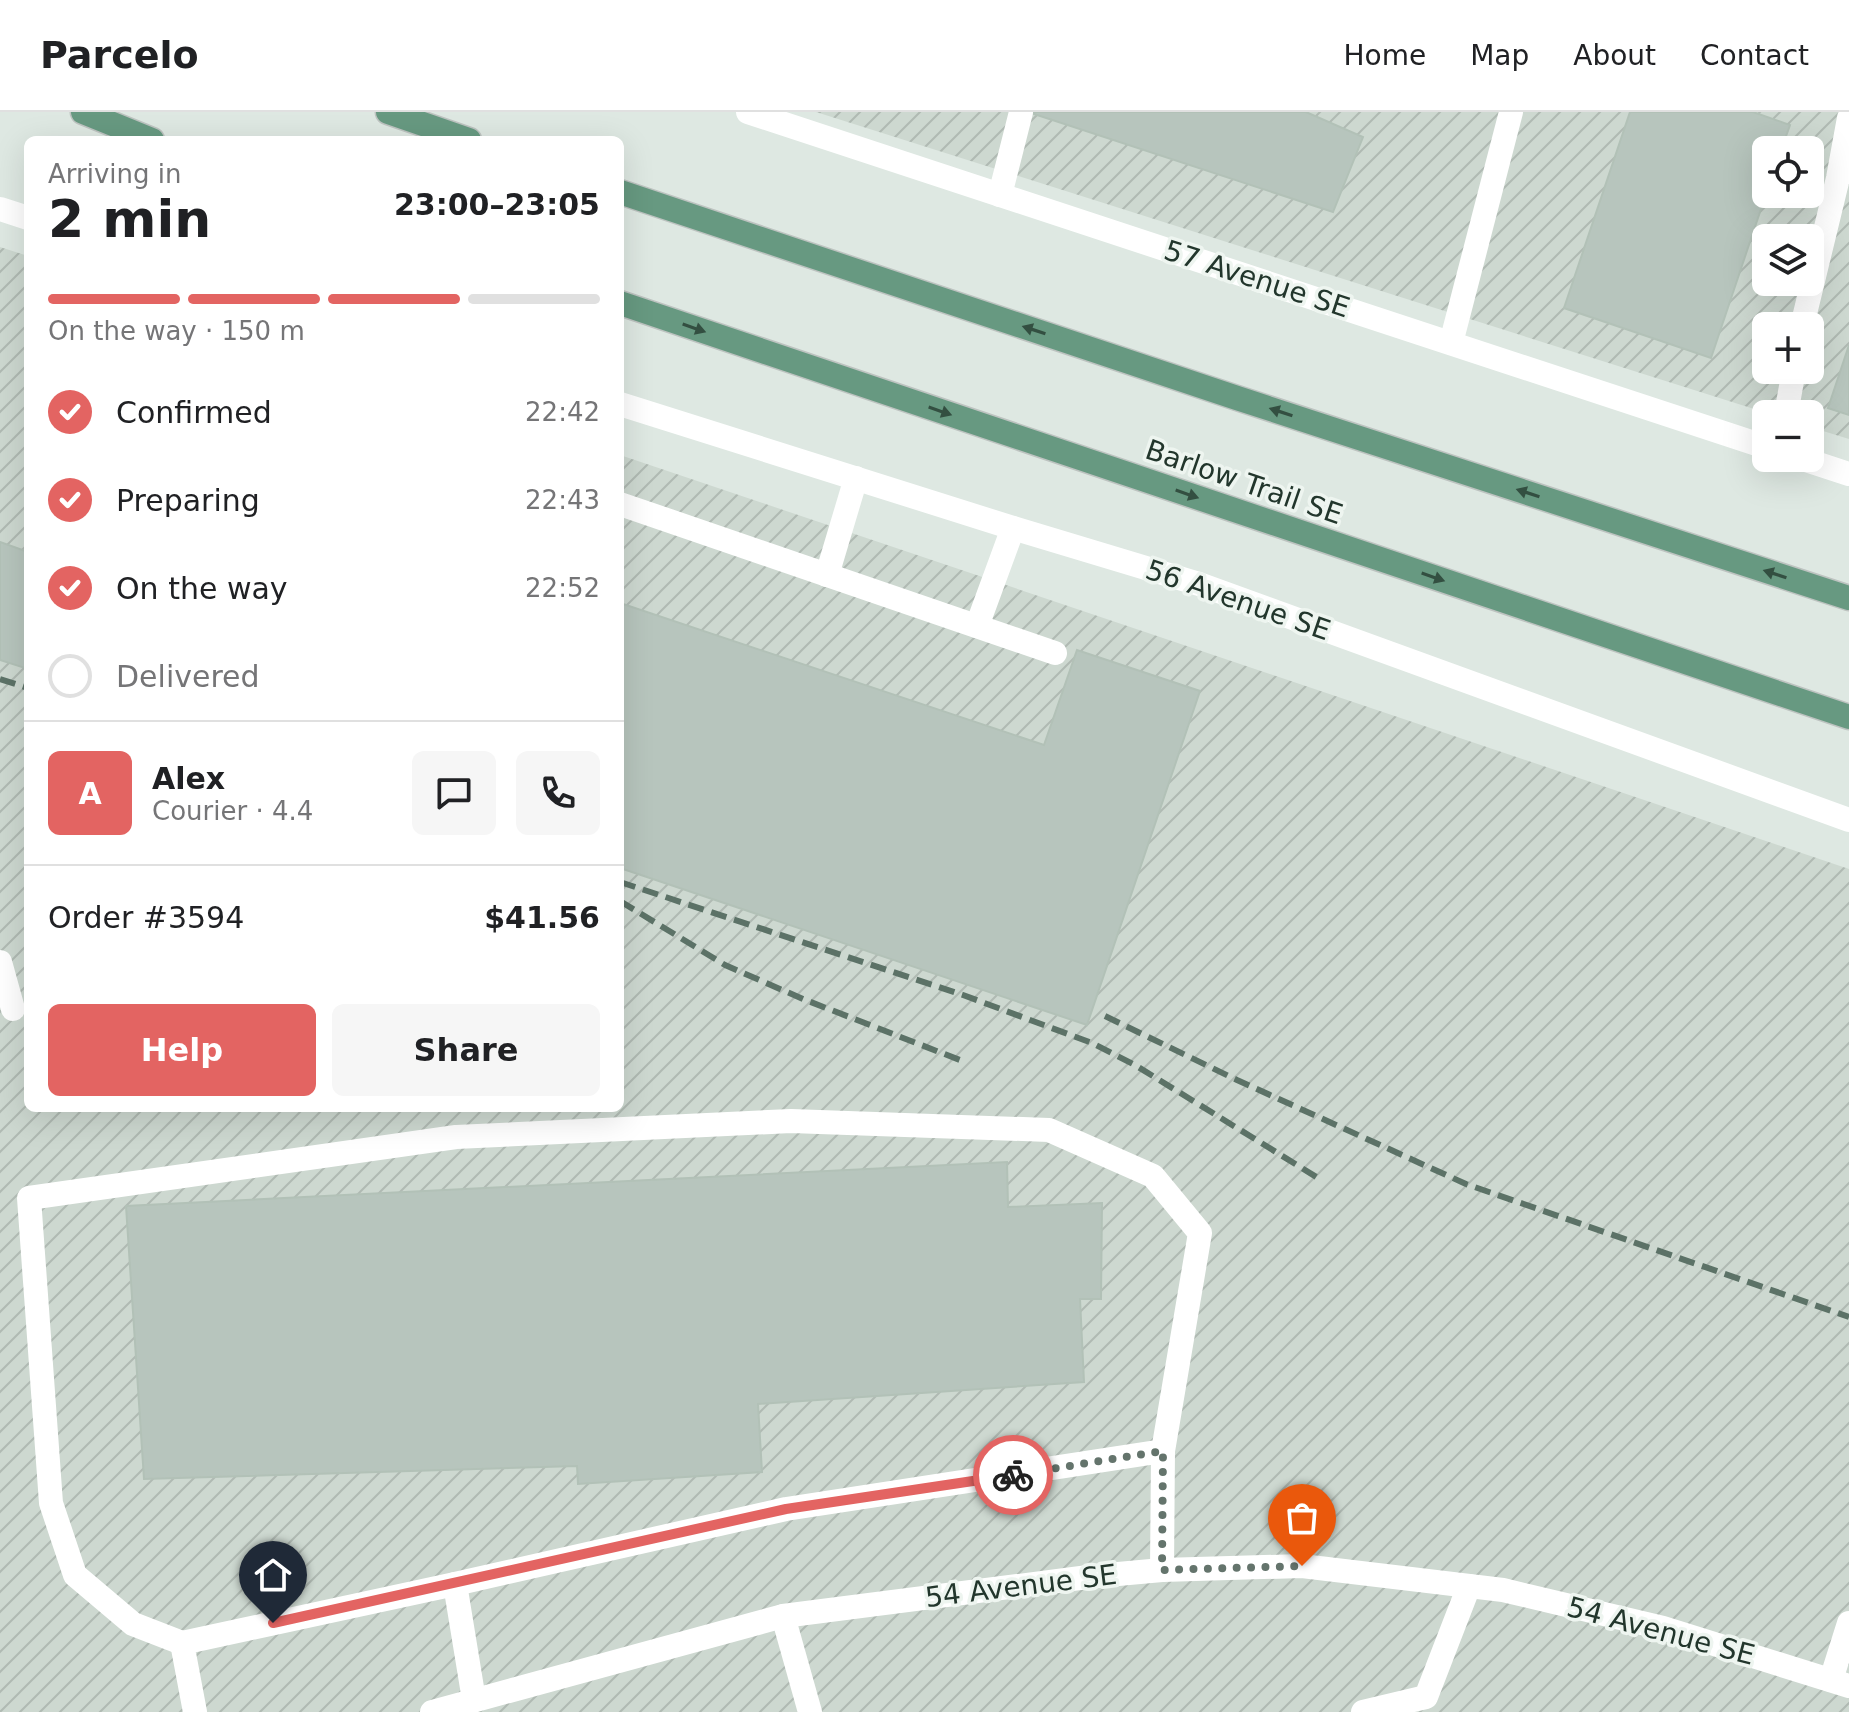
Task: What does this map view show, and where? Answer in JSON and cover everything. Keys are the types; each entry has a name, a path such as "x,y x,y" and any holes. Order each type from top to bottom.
{"main road":[{"path":"83,112 142,136"},
{"path":"388,112 457,136"},
{"path":"624,193 1849,598"},
{"name":"Barlow Trail SE","path":"624,304 1849,717"}],"street":[{"name":"57 Avenue SE","path":"748,112 1752,442"},
{"path":"1000,195 1021,112"},
{"path":"1451,343 1511,112"},
{"path":"1805,312 1838,178 1849,118"},
{"path":"0,209 24,217"},
{"name":"56 Avenue SE","path":"624,405 1199,584 1849,820"},
{"path":"1824,466 1849,474"},
{"path":"827,575 856,478"},
{"path":"624,505 1055,653"},
{"path":"977,626 1013,528"},
{"path":"0,962 13,1009"},
{"path":"1162,1570 1163,1451 1200,1233 1153,1176 1049,1130 791,1121 456,1137 29,1198 51,1503 70,1561 75,1575 133,1624 182,1643 786,1509 1163,1451"},
{"name":"54 Avenue SE","path":"432,1712 783,1616 1096,1576 1162,1570 1302,1566 1503,1590 1663,1628 1840,1683"},
{"path":"455,1584 474,1700"},
{"path":"1363,1712 1428,1705 1469,1586"},
{"path":"783,1616 810,1712"},
{"path":"1840,1683 1849,1623"},
{"path":"182,1643 195,1712"}],"shaded area":[{"path":"816,112 1849,112 1849,439 1824,431 1824,400 1752,400 1752,408"},
{"path":"0,247 24,255 24,1112 624,1112 624,456 1849,869 1849,1712 0,1712"}],"building":[{"path":"1034,112 1306,112 1363,137 1333,212"},
{"path":"1630,112 1753,112 1790,125 1786,136 1752,136 1752,208 1761,208 1756,224 1752,224 1752,236 1711,358 1564,308"},
{"path":"1849,345 1849,415 1828,408"},
{"path":"0,542 24,551 24,668 0,660"},
{"path":"624,604 1044,745 1077,650 1200,691 1087,1025 624,869"},
{"path":"1007,1162 1008,1207 1102,1203 1101,1299 1080,1299 1084,1382 758,1404 762,1472 578,1484 577,1466 144,1479 126,1206"}],"railway":[{"path":"0,679 24,687"},
{"path":"624,883 963,995 1092,1043 1135,1065 1318,1178"},
{"path":"624,903 725,965 965,1062"},
{"path":"1105,1016 1466,1184 1849,1317"}],"way so far":[{"path":"1013,1475 1163,1451 1162,1570 1302,1566"}],"route":[{"path":"273,1623 786,1509 1013,1475"}]}
